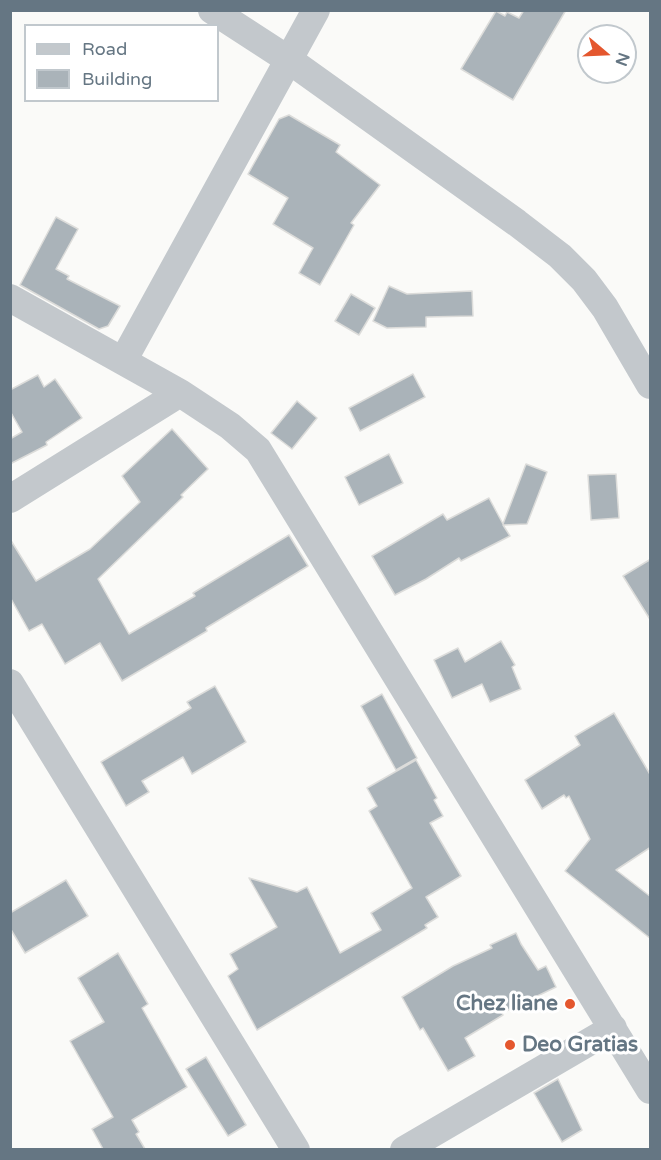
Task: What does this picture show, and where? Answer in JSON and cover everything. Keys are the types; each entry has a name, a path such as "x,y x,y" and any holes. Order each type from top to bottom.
{"street":[{"path":"212,10 289,60 560,256 584,280 605,308 651,385"},
{"path":"123,362 316,10"},
{"path":"10,298 180,393 230,426 258,450 651,1090"},
{"path":"10,499 180,393"},
{"path":"10,683 296,1149"},
{"path":"404,1149 613,1028"}],"building":[{"path":"524,10 566,10 513,100 461,69 496,11 505,16 507,12 519,18"},
{"path":"289,115 340,145 336,152 380,185 351,223 354,225 320,285 299,273 313,248 273,224 288,198 248,174 279,119"},
{"path":"56,217 78,229 56,269 69,276 67,279 120,306 108,326 99,329 20,285"},
{"path":"389,286 407,294 472,291 473,316 426,317 426,327 387,328 373,321"},
{"path":"351,294 375,308 359,335 335,321"},
{"path":"413,374 425,397 360,431 349,408"},
{"path":"38,375 44,387 55,379 82,418 46,442 47,445 10,464 10,439 22,432 10,411 10,390"},
{"path":"297,401 317,418 292,449 271,433"},
{"path":"172,429 208,469 181,495 183,497 98,579 129,634 195,596 193,593 289,535 308,566 206,628 207,631 122,681 100,643 65,664 42,624 29,631 10,597 10,539 36,581 90,549 140,502 122,476"},
{"path":"389,454 403,483 359,505 345,477"},
{"path":"526,464 547,472 527,524 503,525 510,536 461,561 459,558 395,595 372,556 443,514 447,520 489,498 503,524"},
{"path":"616,474 619,518 591,520 588,475"},
{"path":"651,559 651,621 623,576"},
{"path":"501,641 515,665 512,667 521,689 490,702 482,684 452,698 434,660 458,648 465,662"},
{"path":"215,686 246,742 192,774 183,757 142,781 149,792 126,806 101,762 191,708 187,702"},
{"path":"382,694 417,758 396,770 361,706"},
{"path":"614,713 651,776 651,847 616,870 651,897 651,939 565,871 590,839 569,796 566,798 564,795 542,809 525,780 580,745 575,736"},
{"path":"416,760 437,798 434,800 443,816 430,823 461,876 426,897 438,917 425,925 427,928 257,1030 228,976 238,969 230,954 277,927 249,878 297,892 307,887 340,953 381,930 371,913 412,888 369,811 377,806 367,788"},
{"path":"66,880 88,916 25,953 10,928 10,913"},
{"path":"516,933 538,970 546,966 556,987 502,1013 503,1015 465,1038 475,1056 448,1071 423,1028 420,1030 402,997 453,966 492,948 490,945"},
{"path":"118,953 148,1004 142,1008 187,1087 132,1120 139,1132 136,1134 145,1149 103,1149 92,1129 113,1117 70,1041 104,1022 78,978"},
{"path":"206,1057 246,1125 228,1136 186,1069"},
{"path":"558,1079 582,1130 562,1142 534,1093"}],"place":[{"name":"Chez liane","path":"570,1004"},
{"name":"Deo Gratias","path":"510,1045"}]}
